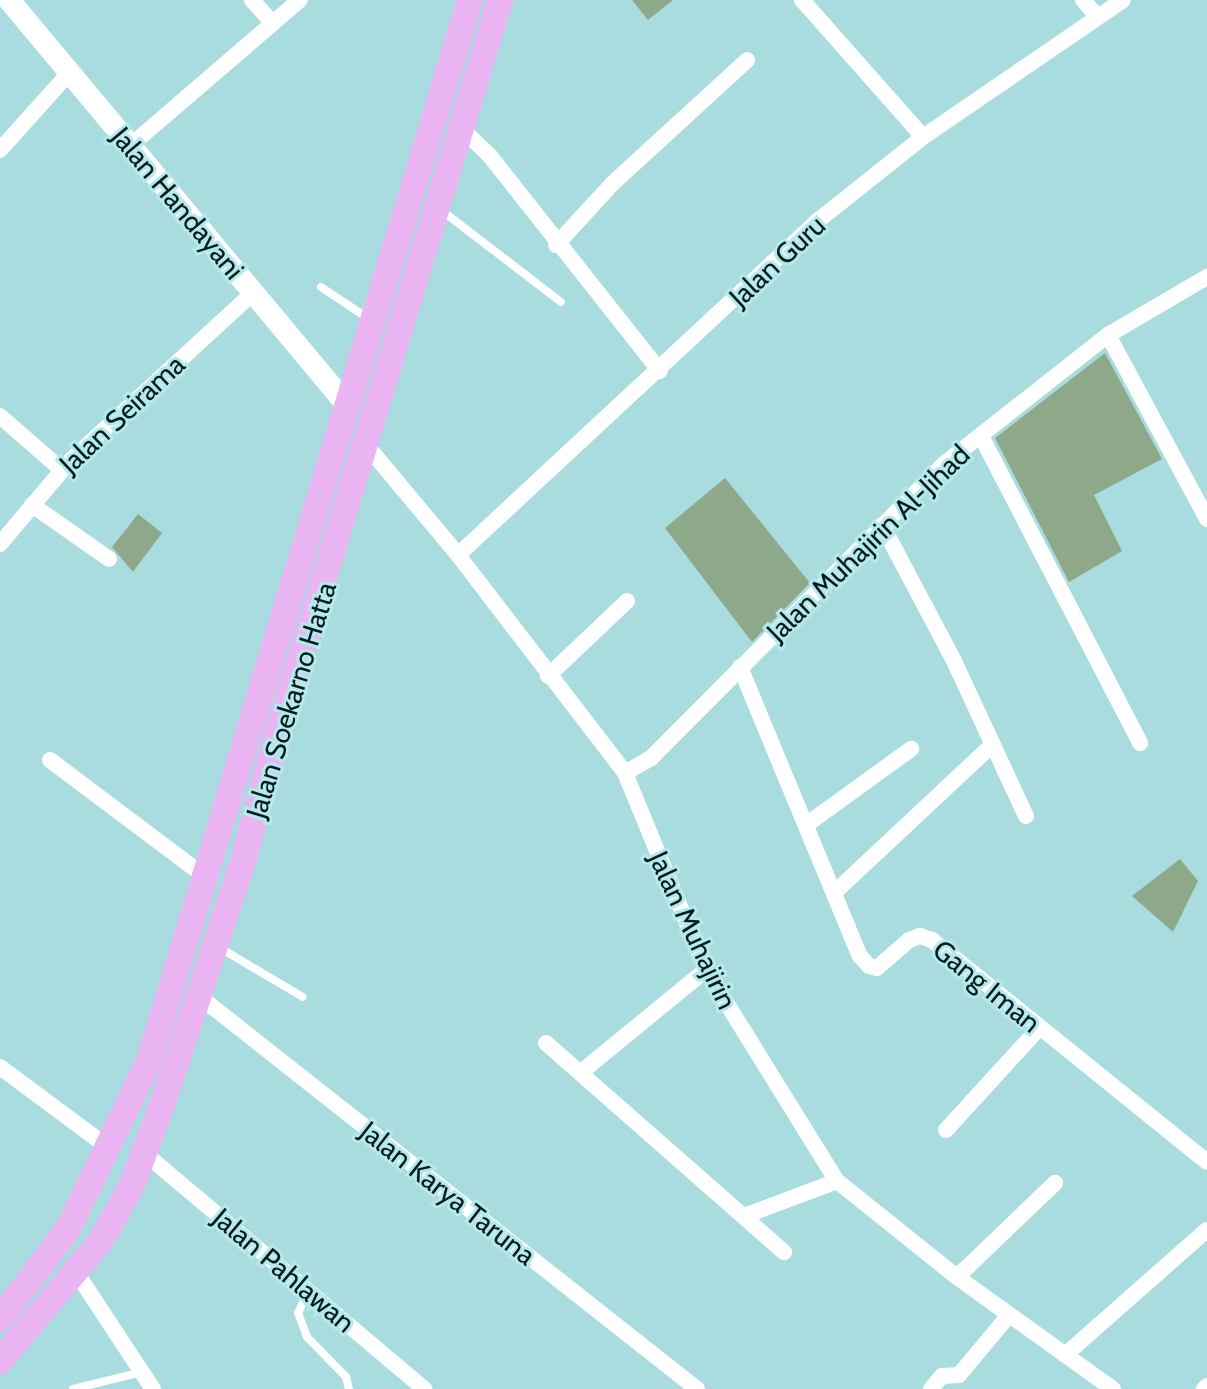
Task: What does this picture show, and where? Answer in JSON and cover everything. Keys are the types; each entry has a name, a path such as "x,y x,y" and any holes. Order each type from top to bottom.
{"main road":[{"name":"Jalan Soekarno Hatta","path":"0,1319 68,1229 149,1061 470,0"},
{"name":"Jalan Soekarno Hatta","path":"0,1361 76,1272 132,1185 200,997 244,858 277,733 367,446 500,0"},
{"path":"215,848 244,858"}],"street":[{"name":"Jalan Handayani","path":"9,0 347,405"},
{"path":"252,0 273,23"},
{"path":"130,146 300,0"},
{"path":"802,0 923,137"},
{"path":"1083,0 1097,16"},
{"name":"Jalan Guru","path":"458,555 660,371 820,219 923,137 1123,0"},
{"path":"556,245 613,183 747,60"},
{"path":"0,150 69,73"},
{"path":"462,129 490,156 556,245 660,371"},
{"name":"Jalan Muhajirin Al-Jihad","path":"625,773 651,758 944,464 1108,335 1207,277"},
{"name":"Jalan Seirama","path":"0,544 62,470 253,293"},
{"path":"1108,335 1207,519"},
{"path":"0,416 62,470"},
{"path":"981,436 1140,743"},
{"name":"Jalan Muhajirin","path":"367,446 458,555 625,773 706,970 837,1181 957,1277 1113,1389"},
{"path":"32,505 109,559"},
{"path":"882,525 1026,816"},
{"path":"548,676 627,601"},
{"name":"Gang Iman","path":"740,667 869,966 877,968 909,940 920,936 932,940 1207,1162"},
{"path":"835,892 993,744"},
{"path":"806,825 911,749"},
{"path":"50,760 206,877"},
{"path":"580,1073 706,970"},
{"name":"Jalan Karya Taruna","path":"200,997 697,1389"},
{"path":"946,1130 1039,1028"},
{"path":"546,1043 784,1252"},
{"path":"0,1067 109,1148"},
{"name":"Jalan Pahlawan","path":"143,1152 424,1389"},
{"path":"744,1216 837,1181"},
{"path":"957,1277 1055,1183"},
{"path":"1065,1355 1207,1230"},
{"path":"76,1272 145,1371 153,1389"},
{"path":"931,1389 942,1376 962,1382 1009,1315"}],"lane":[{"path":"437,208 561,302"},
{"path":"321,287 373,321"},
{"path":"216,946 303,997"},
{"path":"309,1289 298,1313 307,1337 346,1377 349,1389"},
{"path":"73,1389 145,1371"}],"building":[{"path":"632,0 673,0 648,20"},
{"path":"1105,353 1162,459 1094,495 1122,551 1069,582 995,438"},
{"path":"725,478 810,583 752,642 665,528"},
{"path":"138,514 162,533 133,572 112,547"},
{"path":"1180,859 1198,881 1173,932 1132,896"}]}
